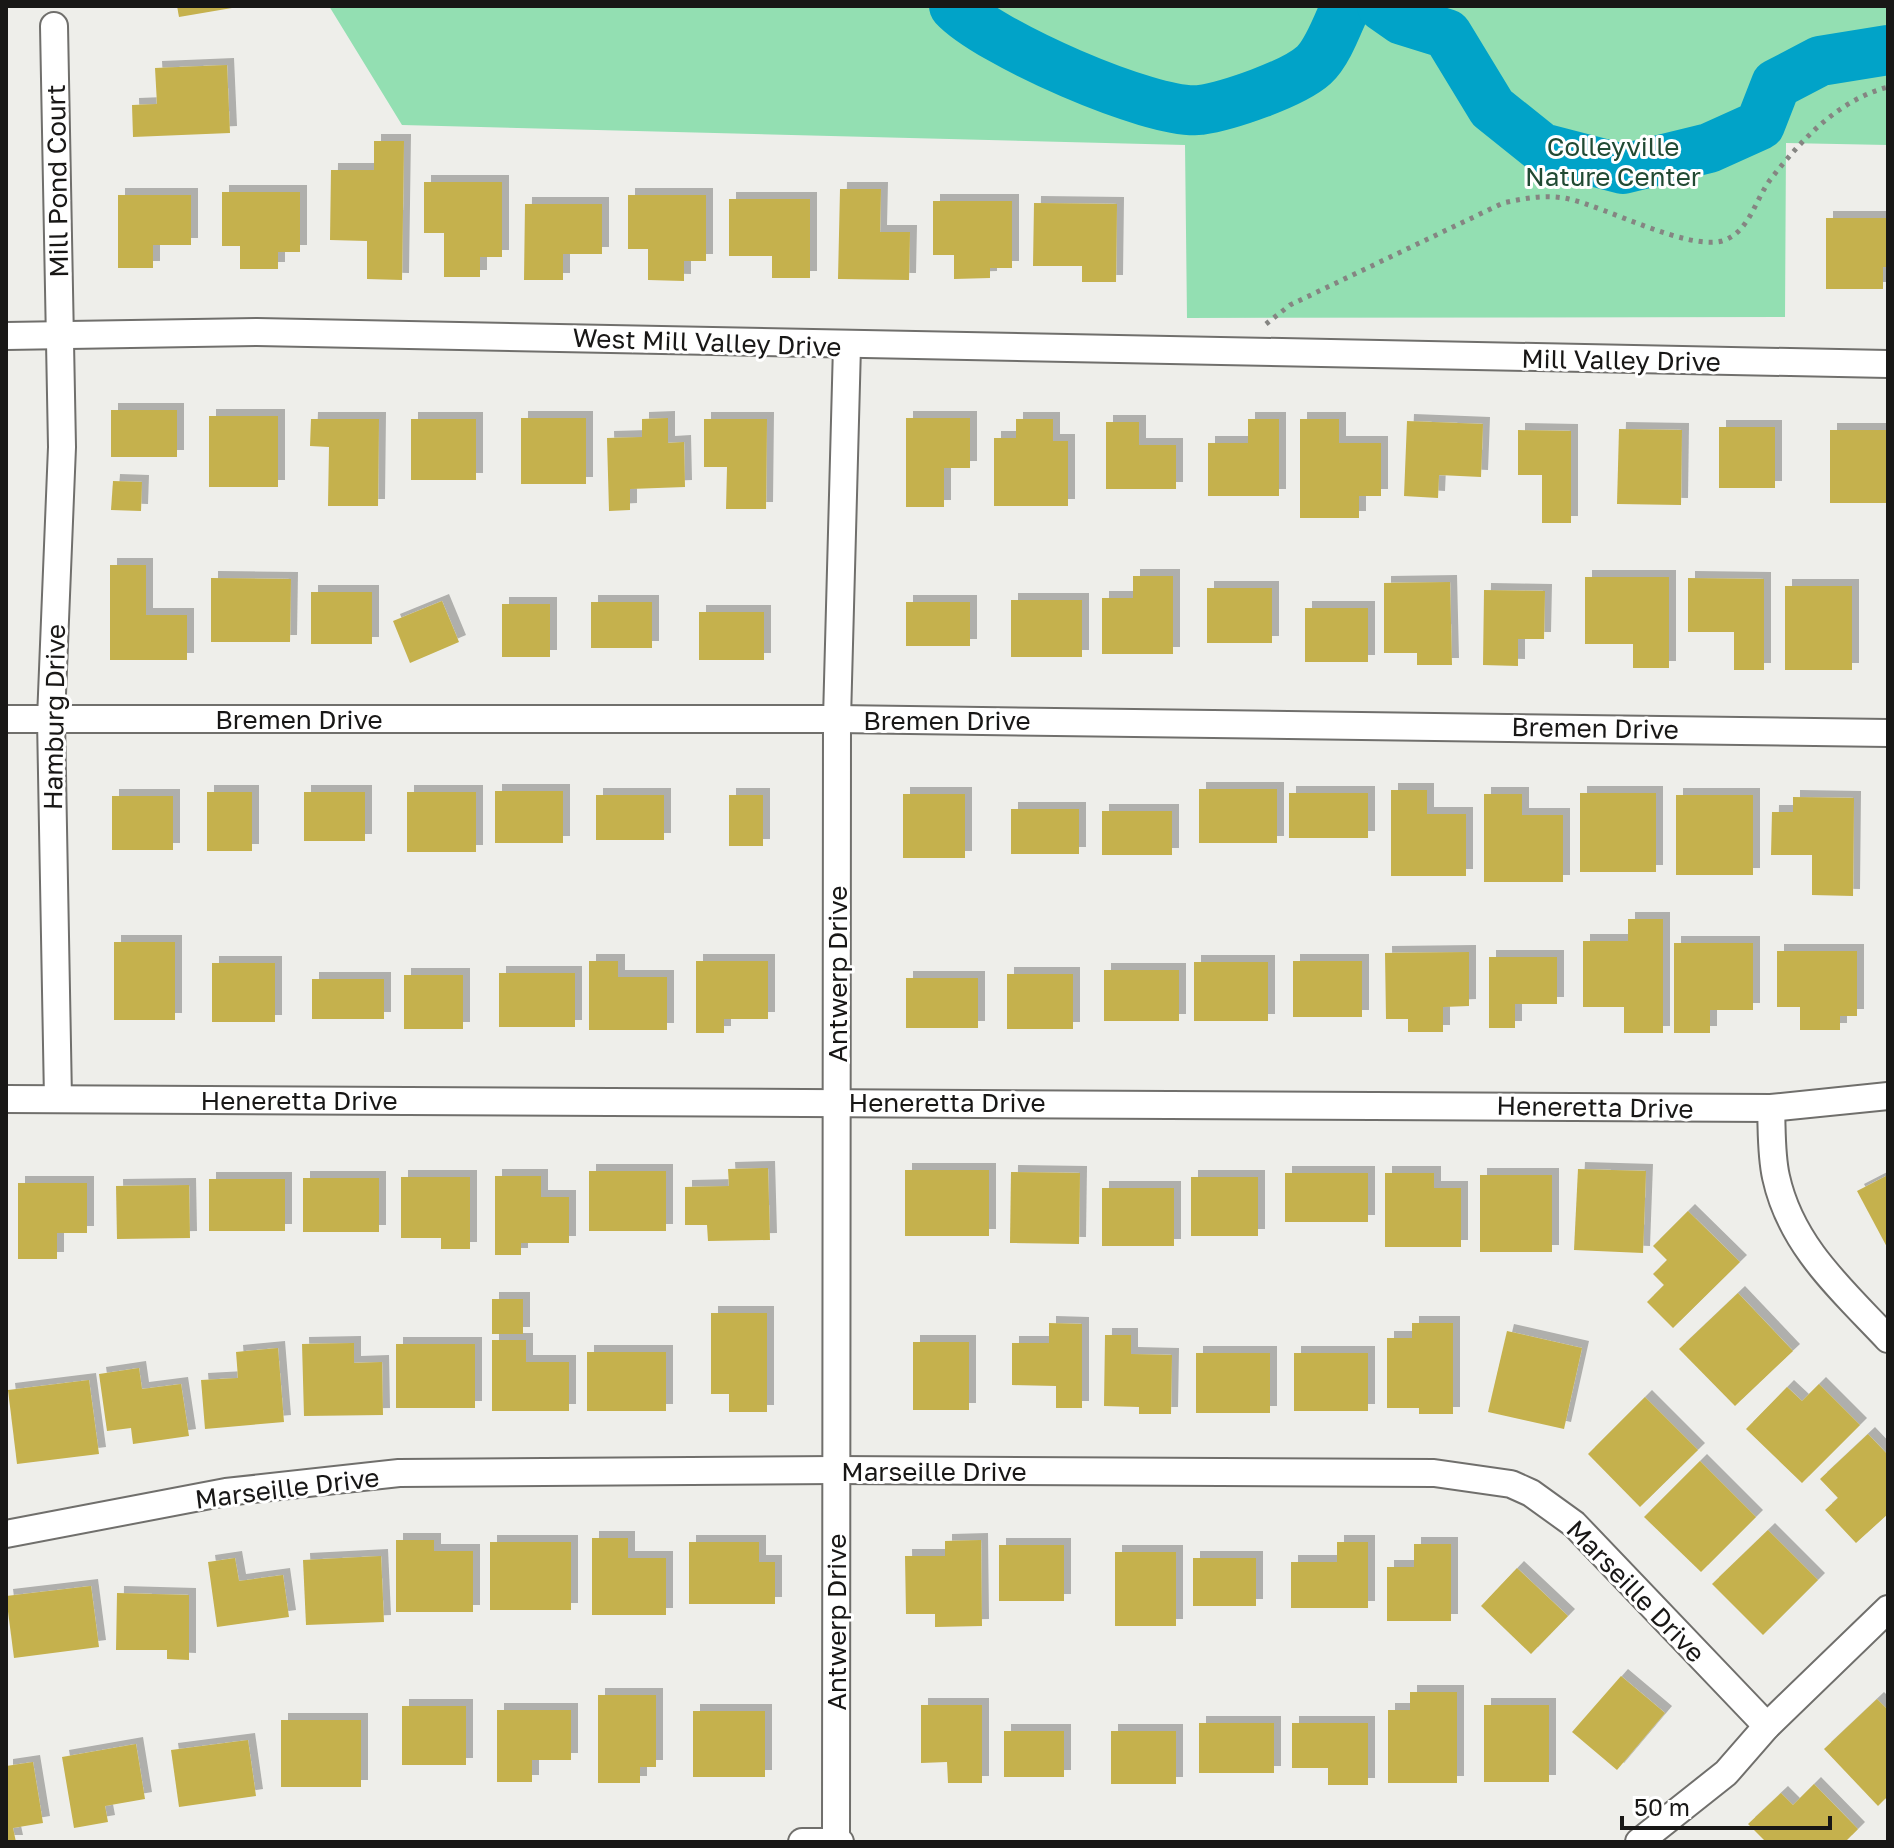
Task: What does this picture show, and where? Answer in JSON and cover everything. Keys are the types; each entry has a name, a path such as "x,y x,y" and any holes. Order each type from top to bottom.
{"street":[{"name":"Mill Pond Court","path":"54,26 60,335"},
{"name":"West Mill Valley Drive","path":"6,336 257,332 1355,355"},
{"name":"Hamburg Drive","path":"58,1099 51,719 62,447 60,335"},
{"name":"Antwerp Drive","path":"837,1842 837,719 847,346"},
{"name":"Mill Valley Drive","path":"1355,355 1888,364"},
{"name":"Bremen Drive","path":"6,719 837,719 1888,733"},
{"name":"Heneretta Drive","path":"6,1099 1771,1108 1888,1096"},
{"path":"1771,1108 1775,1176 1791,1227 1814,1260 1888,1339"},
{"name":"Marseille Drive","path":"6,1534 226,1492 399,1473 836,1470 1434,1473 1511,1484 1531,1493 1574,1524 1767,1726"},
{"path":"1639,1842 1726,1773 1767,1726 1888,1609"},
{"path":"802,1842 837,1842"}],"path":[{"path":"1258,353 1263,327 1290,305 1503,203 1534,196 1569,199 1693,240 1721,241 1739,233 1770,181 1828,115 1869,92 1888,87"}],"green space":[{"name":"Colleyville Nature Center","path":"329,6 1888,6 1888,145 1786,143 1785,317 1187,318 1185,145 402,125"}],"building":[{"path":"177,6 232,6 232,8 179,17"},
{"path":"227,65 230,133 133,137 132,105 157,104 155,68"},
{"path":"374,141 404,141 402,280 367,279 367,241 330,240 331,170 374,170"},
{"path":"424,182 502,182 502,257 480,257 480,277 444,277 444,233 424,233"},
{"path":"840,189 881,189 880,232 910,232 909,280 838,279"},
{"path":"222,192 300,192 300,252 278,252 278,269 240,269 240,246 222,246"},
{"path":"118,195 191,195 191,245 153,245 153,268 118,268"},
{"path":"628,195 706,195 706,261 684,261 684,281 648,280 648,249 628,249"},
{"path":"729,199 810,199 810,278 772,278 772,256 729,256"},
{"path":"933,201 1012,201 1012,268 990,268 990,278 954,279 954,255 933,255"},
{"path":"1034,203 1117,204 1116,282 1082,282 1082,266 1033,266"},
{"path":"525,204 602,204 602,254 563,254 563,280 524,280"},
{"path":"1826,218 1888,218 1888,267 1883,267 1883,289 1826,289"},
{"path":"111,410 177,410 177,457 111,457"},
{"path":"209,416 278,416 278,487 209,487"},
{"path":"521,418 586,418 586,484 521,484"},
{"path":"668,418 668,443 684,442 685,487 630,489 630,510 609,511 607,438 642,437 642,419"},
{"path":"906,418 970,418 970,468 944,468 944,507 906,507"},
{"path":"311,419 379,419 378,506 328,506 329,447 310,446"},
{"path":"411,419 476,419 476,480 411,480"},
{"path":"704,419 767,419 766,509 726,509 727,467 704,467"},
{"path":"1016,419 1053,419 1053,441 1068,441 1068,506 994,506 994,438 1016,438"},
{"path":"1248,419 1279,419 1279,496 1208,496 1208,443 1248,443"},
{"path":"1300,419 1339,419 1339,443 1381,443 1381,496 1359,496 1359,518 1300,518"},
{"path":"1407,421 1483,424 1481,477 1439,475 1438,498 1404,496"},
{"path":"1106,422 1139,422 1139,445 1176,445 1176,489 1106,489"},
{"path":"1719,427 1775,427 1775,488 1719,488"},
{"path":"1619,429 1682,430 1681,505 1617,504"},
{"path":"1518,430 1571,431 1571,523 1542,523 1542,475 1518,475"},
{"path":"1830,430 1888,430 1888,503 1830,503"},
{"path":"113,481 142,482 141,511 111,510"},
{"path":"110,565 146,565 146,615 187,615 187,660 110,660"},
{"path":"1133,576 1173,576 1173,654 1102,654 1102,598 1133,598"},
{"path":"1585,577 1669,577 1669,668 1633,668 1633,644 1585,644"},
{"path":"211,578 291,579 290,642 211,642"},
{"path":"1688,578 1764,579 1764,670 1734,670 1734,632 1688,632"},
{"path":"1450,582 1452,665 1417,665 1417,653 1384,653 1384,583"},
{"path":"1785,586 1852,586 1852,670 1785,670"},
{"path":"1207,588 1272,588 1272,643 1207,643"},
{"path":"1484,590 1545,591 1544,639 1518,639 1518,666 1483,665"},
{"path":"311,592 372,592 372,644 311,644"},
{"path":"1011,600 1082,600 1082,657 1011,657"},
{"path":"442,601 459,642 410,663 393,621"},
{"path":"591,602 652,602 652,648 591,648"},
{"path":"906,602 970,602 970,646 906,646"},
{"path":"502,604 550,604 550,657 502,657"},
{"path":"1305,608 1368,608 1368,662 1305,662"},
{"path":"699,612 764,612 764,660 699,660"},
{"path":"1199,789 1277,789 1277,843 1199,843"},
{"path":"1391,790 1427,790 1427,814 1466,814 1466,876 1391,876"},
{"path":"495,791 563,791 563,843 495,843"},
{"path":"207,792 252,792 252,851 207,851"},
{"path":"304,792 365,792 365,841 304,841"},
{"path":"407,792 476,792 476,852 407,852"},
{"path":"1289,793 1368,793 1368,838 1289,838"},
{"path":"1580,793 1656,793 1656,872 1580,872"},
{"path":"903,794 965,794 965,858 903,858"},
{"path":"1484,794 1522,794 1522,815 1563,815 1563,882 1484,882"},
{"path":"596,795 664,795 664,840 596,840"},
{"path":"729,795 763,795 763,846 729,846"},
{"path":"1676,795 1753,795 1753,875 1676,875"},
{"path":"112,796 173,796 173,850 112,850"},
{"path":"1793,797 1854,798 1853,896 1812,895 1812,855 1771,855 1772,812 1793,812"},
{"path":"1011,809 1079,809 1079,854 1011,854"},
{"path":"1102,811 1172,811 1172,855 1102,855"},
{"path":"1628,919 1663,919 1663,1033 1624,1033 1624,1007 1583,1007 1583,941 1628,941"},
{"path":"114,942 175,942 175,1020 114,1020"},
{"path":"1674,943 1753,943 1753,1010 1710,1010 1710,1033 1674,1033"},
{"path":"1777,951 1857,951 1857,1016 1840,1016 1840,1030 1800,1030 1800,1007 1777,1007"},
{"path":"1469,952 1469,1006 1443,1007 1443,1032 1408,1032 1408,1019 1386,1019 1385,953"},
{"path":"1489,957 1557,957 1557,1004 1515,1004 1515,1028 1489,1028"},
{"path":"589,961 618,961 618,977 667,977 667,1030 589,1030"},
{"path":"696,961 768,961 768,1019 724,1019 724,1033 696,1033"},
{"path":"1293,961 1362,961 1362,1017 1293,1017"},
{"path":"1194,962 1268,962 1268,1021 1194,1021"},
{"path":"212,963 275,963 275,1022 212,1022"},
{"path":"1104,970 1179,970 1179,1021 1104,1021"},
{"path":"499,973 575,973 575,1027 499,1027"},
{"path":"1007,974 1073,974 1073,1029 1007,1029"},
{"path":"404,975 463,975 463,1029 404,1029"},
{"path":"906,978 978,978 978,1028 906,1028"},
{"path":"312,979 384,979 384,1019 312,1019"},
{"path":"768,1168 770,1240 708,1241 707,1225 685,1225 685,1187 729,1186 728,1169"},
{"path":"1578,1169 1646,1171 1643,1253 1574,1250"},
{"path":"905,1170 989,1170 989,1236 905,1236"},
{"path":"589,1171 666,1171 666,1231 589,1231"},
{"path":"1011,1172 1080,1173 1079,1244 1010,1243"},
{"path":"1285,1173 1368,1173 1368,1222 1285,1222"},
{"path":"1385,1173 1434,1173 1434,1188 1461,1188 1461,1247 1385,1247"},
{"path":"1480,1175 1552,1175 1552,1252 1480,1252"},
{"path":"1888,1175 1888,1249 1857,1191"},
{"path":"495,1176 541,1176 541,1197 569,1197 569,1243 521,1243 521,1255 495,1255"},
{"path":"401,1177 470,1177 470,1249 441,1249 441,1238 401,1238"},
{"path":"1191,1177 1258,1177 1258,1236 1191,1236"},
{"path":"303,1178 379,1178 379,1232 303,1232"},
{"path":"209,1179 285,1179 285,1231 209,1231"},
{"path":"18,1183 87,1183 87,1233 57,1233 57,1259 18,1259"},
{"path":"189,1185 190,1238 117,1239 116,1186"},
{"path":"1102,1188 1174,1188 1174,1246 1102,1246"},
{"path":"1688,1211 1740,1262 1673,1328 1647,1302 1664,1285 1653,1274 1667,1260 1653,1246"},
{"path":"1738,1293 1793,1351 1735,1406 1679,1349"},
{"path":"492,1299 523,1299 523,1334 492,1334"},
{"path":"711,1313 767,1313 767,1412 729,1412 729,1394 711,1394"},
{"path":"1049,1323 1082,1324 1082,1408 1056,1408 1056,1386 1012,1385 1012,1343 1049,1343"},
{"path":"1412,1323 1453,1323 1453,1414 1419,1414 1419,1408 1387,1408 1387,1338 1412,1338"},
{"path":"1507,1331 1582,1348 1564,1429 1488,1412"},
{"path":"1105,1335 1131,1335 1131,1354 1172,1355 1171,1414 1139,1414 1139,1407 1104,1406"},
{"path":"492,1340 526,1340 526,1362 569,1362 569,1411 492,1411"},
{"path":"913,1342 969,1342 969,1410 913,1410"},
{"path":"354,1343 354,1363 382,1362 383,1415 304,1416 302,1344"},
{"path":"396,1344 475,1344 475,1408 396,1408"},
{"path":"278,1348 284,1422 205,1429 201,1380 238,1378 236,1352"},
{"path":"587,1352 666,1352 666,1411 587,1411"},
{"path":"1196,1353 1270,1353 1270,1413 1196,1413"},
{"path":"1294,1353 1368,1353 1368,1411 1294,1411"},
{"path":"139,1368 142,1389 181,1384 189,1436 133,1444 131,1428 107,1431 99,1374"},
{"path":"89,1380 99,1454 17,1464 8,1390"},
{"path":"1819,1384 1860,1425 1802,1483 1746,1429 1787,1387 1802,1401"},
{"path":"1645,1397 1698,1450 1640,1507 1588,1454"},
{"path":"1868,1434 1888,1455 1888,1514 1856,1543 1825,1510 1838,1498 1820,1479"},
{"path":"1700,1461 1756,1517 1701,1572 1644,1517"},
{"path":"1768,1530 1818,1580 1763,1635 1712,1584"},
{"path":"592,1538 628,1538 628,1558 666,1558 666,1615 592,1615"},
{"path":"396,1540 434,1540 434,1551 473,1551 473,1612 396,1612"},
{"path":"981,1540 982,1626 935,1627 935,1614 906,1614 905,1556 945,1556 945,1541"},
{"path":"490,1542 571,1542 571,1610 490,1610"},
{"path":"689,1542 759,1542 759,1562 775,1562 775,1604 689,1604"},
{"path":"1337,1542 1368,1542 1368,1608 1291,1608 1291,1562 1337,1562"},
{"path":"1414,1544 1451,1544 1451,1621 1387,1621 1387,1567 1414,1567"},
{"path":"999,1545 1064,1545 1064,1601 999,1601"},
{"path":"1115,1552 1176,1552 1176,1626 1115,1626"},
{"path":"381,1556 384,1622 306,1625 303,1560"},
{"path":"235,1558 239,1581 283,1575 289,1617 217,1627 208,1562"},
{"path":"1193,1558 1256,1558 1256,1606 1193,1606"},
{"path":"1517,1568 1568,1616 1531,1654 1481,1606"},
{"path":"91,1586 99,1647 14,1658 6,1596"},
{"path":"117,1593 189,1595 189,1660 167,1659 167,1650 116,1650"},
{"path":"1621,1676 1665,1713 1617,1770 1572,1732"},
{"path":"1410,1692 1457,1692 1457,1783 1388,1783 1388,1710 1410,1710"},
{"path":"598,1695 656,1695 656,1767 640,1767 640,1783 598,1783"},
{"path":"1877,1699 1888,1710 1888,1796 1878,1806 1824,1749"},
{"path":"921,1705 982,1705 982,1783 948,1783 947,1762 921,1763"},
{"path":"1484,1705 1549,1705 1549,1782 1484,1782"},
{"path":"402,1706 466,1706 466,1765 402,1765"},
{"path":"497,1710 571,1710 571,1760 532,1760 532,1782 497,1782"},
{"path":"693,1711 765,1711 765,1777 693,1777"},
{"path":"281,1720 361,1720 361,1787 281,1787"},
{"path":"1199,1723 1274,1723 1274,1773 1199,1773"},
{"path":"1292,1723 1368,1723 1368,1785 1328,1785 1328,1768 1292,1768"},
{"path":"1004,1731 1064,1731 1064,1777 1004,1777"},
{"path":"1111,1731 1176,1731 1176,1784 1111,1784"},
{"path":"248,1740 256,1796 179,1807 171,1750"},
{"path":"136,1744 145,1799 105,1806 108,1822 74,1828 62,1757"},
{"path":"33,1762 43,1823 13,1828 16,1842 6,1842 6,1766"},
{"path":"1814,1784 1858,1829 1845,1842 1766,1842 1748,1824 1781,1793 1793,1805"}],"waterway":[{"path":"954,6 999,38 1071,73 1146,101 1200,110 1260,93 1314,65 1324,53 1346,6"},
{"path":"1382,6 1402,20 1447,34 1492,108 1542,148 1623,169 1709,148 1760,125 1776,84 1820,61 1888,50"}]}
